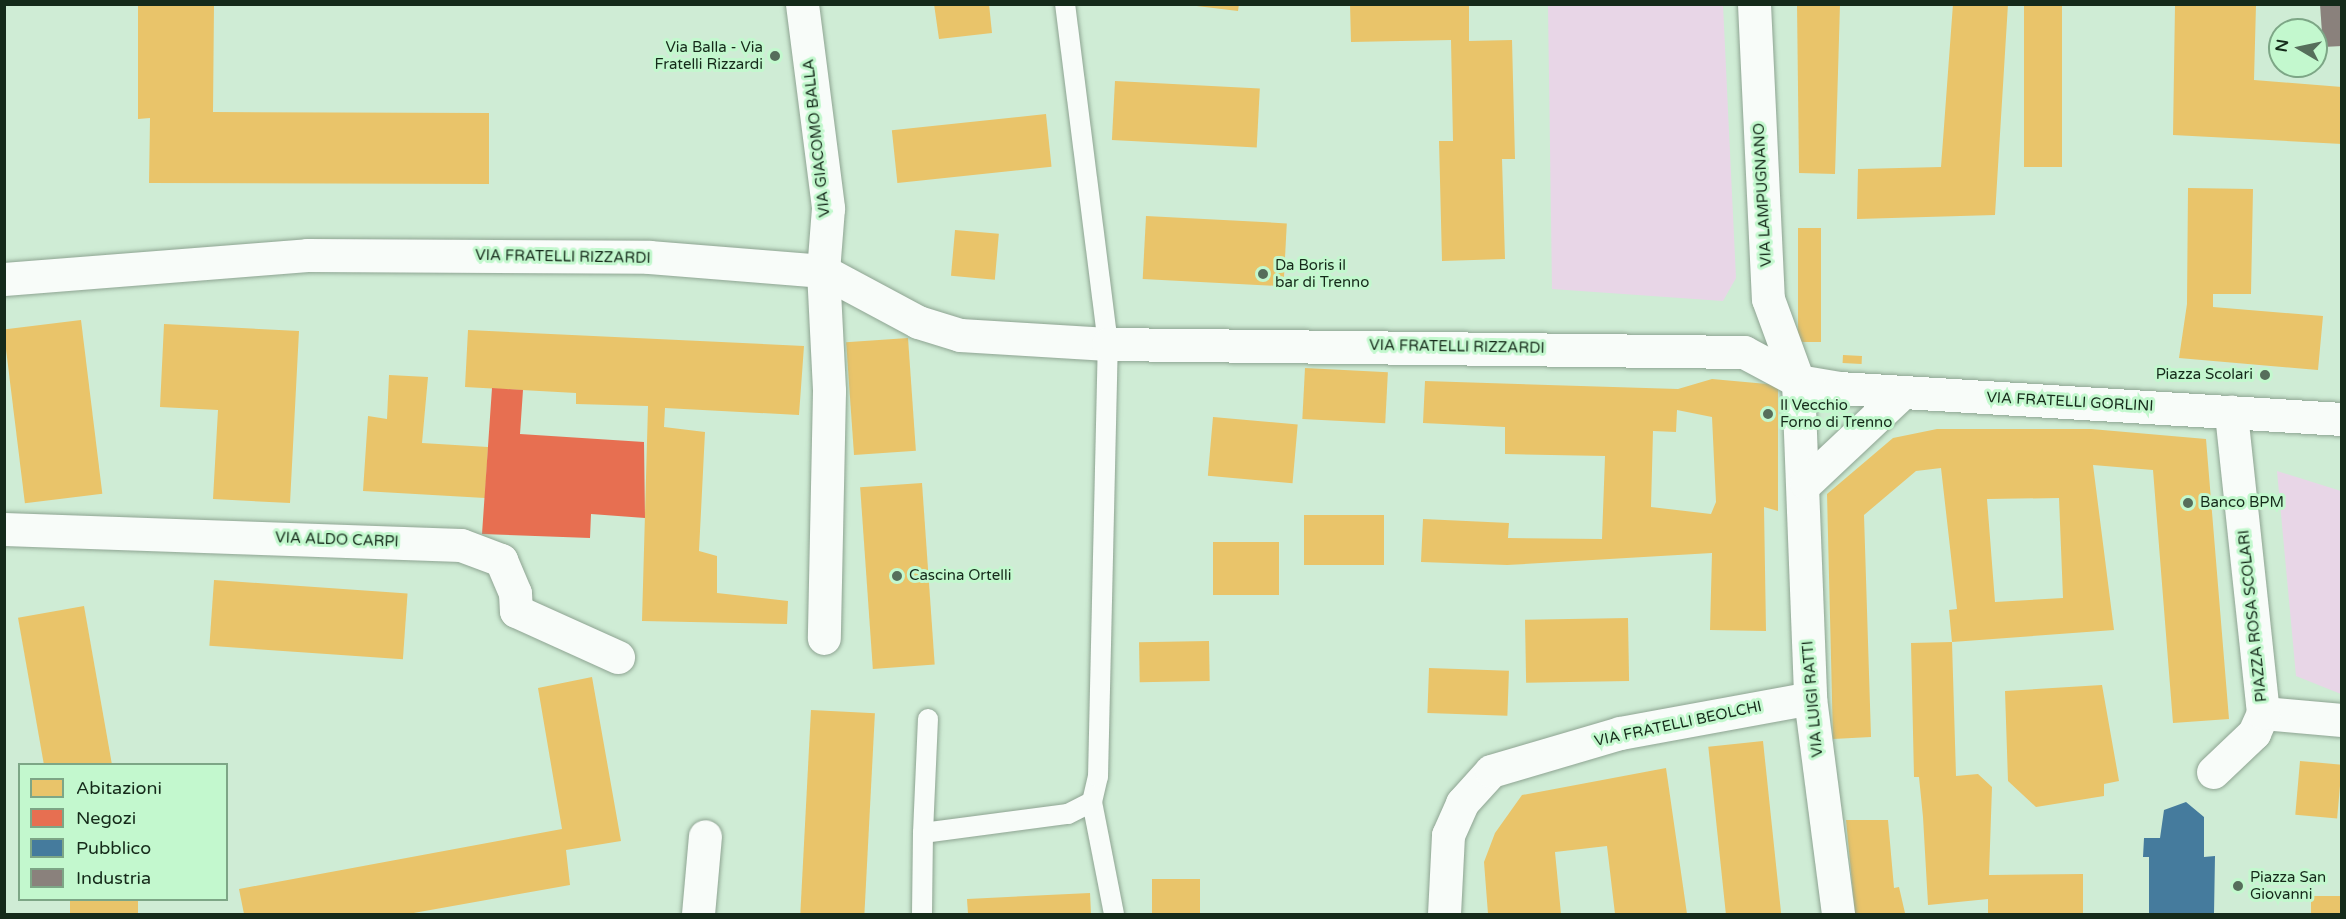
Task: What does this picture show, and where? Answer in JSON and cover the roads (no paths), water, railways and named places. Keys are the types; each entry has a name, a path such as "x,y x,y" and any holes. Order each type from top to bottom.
{"street":[{"name":"VIA GIACOMO BALLA","path":"802,4 828,208 823,271 829,391 824,638"},
{"name":"VIA LAMPUGNANO","path":"1754,4 1768,299 1798,381"},
{"name":"VIA FRATELLI RIZZARDI","path":"4,279 307,255 649,257 823,271 918,322 960,335 1108,344 1744,352 1798,381"},
{"name":"VIA FRATELLI GORLINI","path":"1798,381 1902,393 2342,419"},
{"name":"VIA LUIGI RATTI","path":"1798,381 1806,483 1810,698 1838,915"},
{"path":"1806,483 1902,393"},
{"name":"PIAZZA ROSA SCOLARI","path":"2213,772 2254,733 2263,713 2231,412"},
{"name":"VIA ALDO CARPI","path":"4,529 461,544 501,560 515,593 516,611 618,657"},
{"name":"VIA FRATELLI BEOLCHI","path":"1444,915 1448,835 1462,803 1491,771 1620,733 1810,698"},
{"name":"PIAZZA ROSA SCOLARI","path":"2263,713 2342,720"},
{"path":"698,915 705,836"}],"lane":[{"path":"1065,4 1108,344 1098,777 1092,802 1114,915"},
{"path":"922,915 928,719"},
{"path":"923,833 1068,814 1092,802"}],"place":[{"name":"Via Balla - Via Fratelli Rizzardi","path":"775,56"},
{"name":"Da Boris il bar di Trenno","path":"1263,274"},
{"name":"Piazza Scolari","path":"2265,375"},
{"name":"Il Vecchio Forno di Trenno","path":"1768,414"},
{"name":"Banco BPM","path":"2188,503"},
{"name":"Cascina Ortelli","path":"897,576"},
{"name":"Piazza San Giovanni","path":"2238,886"}]}
